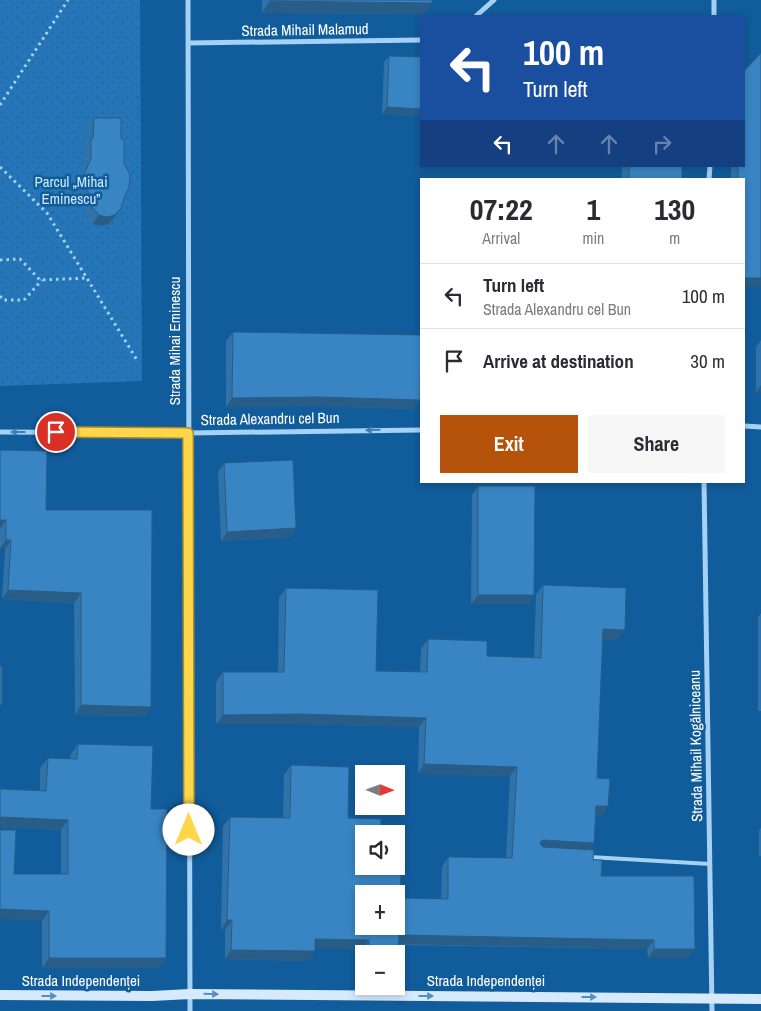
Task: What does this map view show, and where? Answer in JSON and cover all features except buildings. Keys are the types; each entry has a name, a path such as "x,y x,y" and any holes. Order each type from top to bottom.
{"main road":[{"name":"Strada Independenței","path":"0,995 152,996 190,994 761,998"}],"street":[{"name":"Strada Mihai Eminescu","path":"188,0 190,1011"},
{"path":"477,15 494,0"},
{"path":"714,0 714,15"},
{"name":"Strada Mihail Malamud","path":"188,43 420,40"},
{"path":"745,426 761,427"},
{"name":"Strada Alexandru cel Bun","path":"0,432 188,433 420,430"},
{"name":"Strada Mihail Kogălniceanu","path":"704,483 712,1011"}],"lane":[{"path":"585,856 710,864"}],"path":[{"path":"0,105 68,0"},
{"path":"0,167 47,213 137,360"},
{"path":"0,260 20,259 42,280"},
{"path":"0,296 3,300 24,300 42,280 87,278"}],"green space":[{"name":"Parcul „Mihai Eminescu”","path":"0,0 140,0 142,381 0,386"}],"route":[{"path":"56,432 188,433 189,830"}]}
